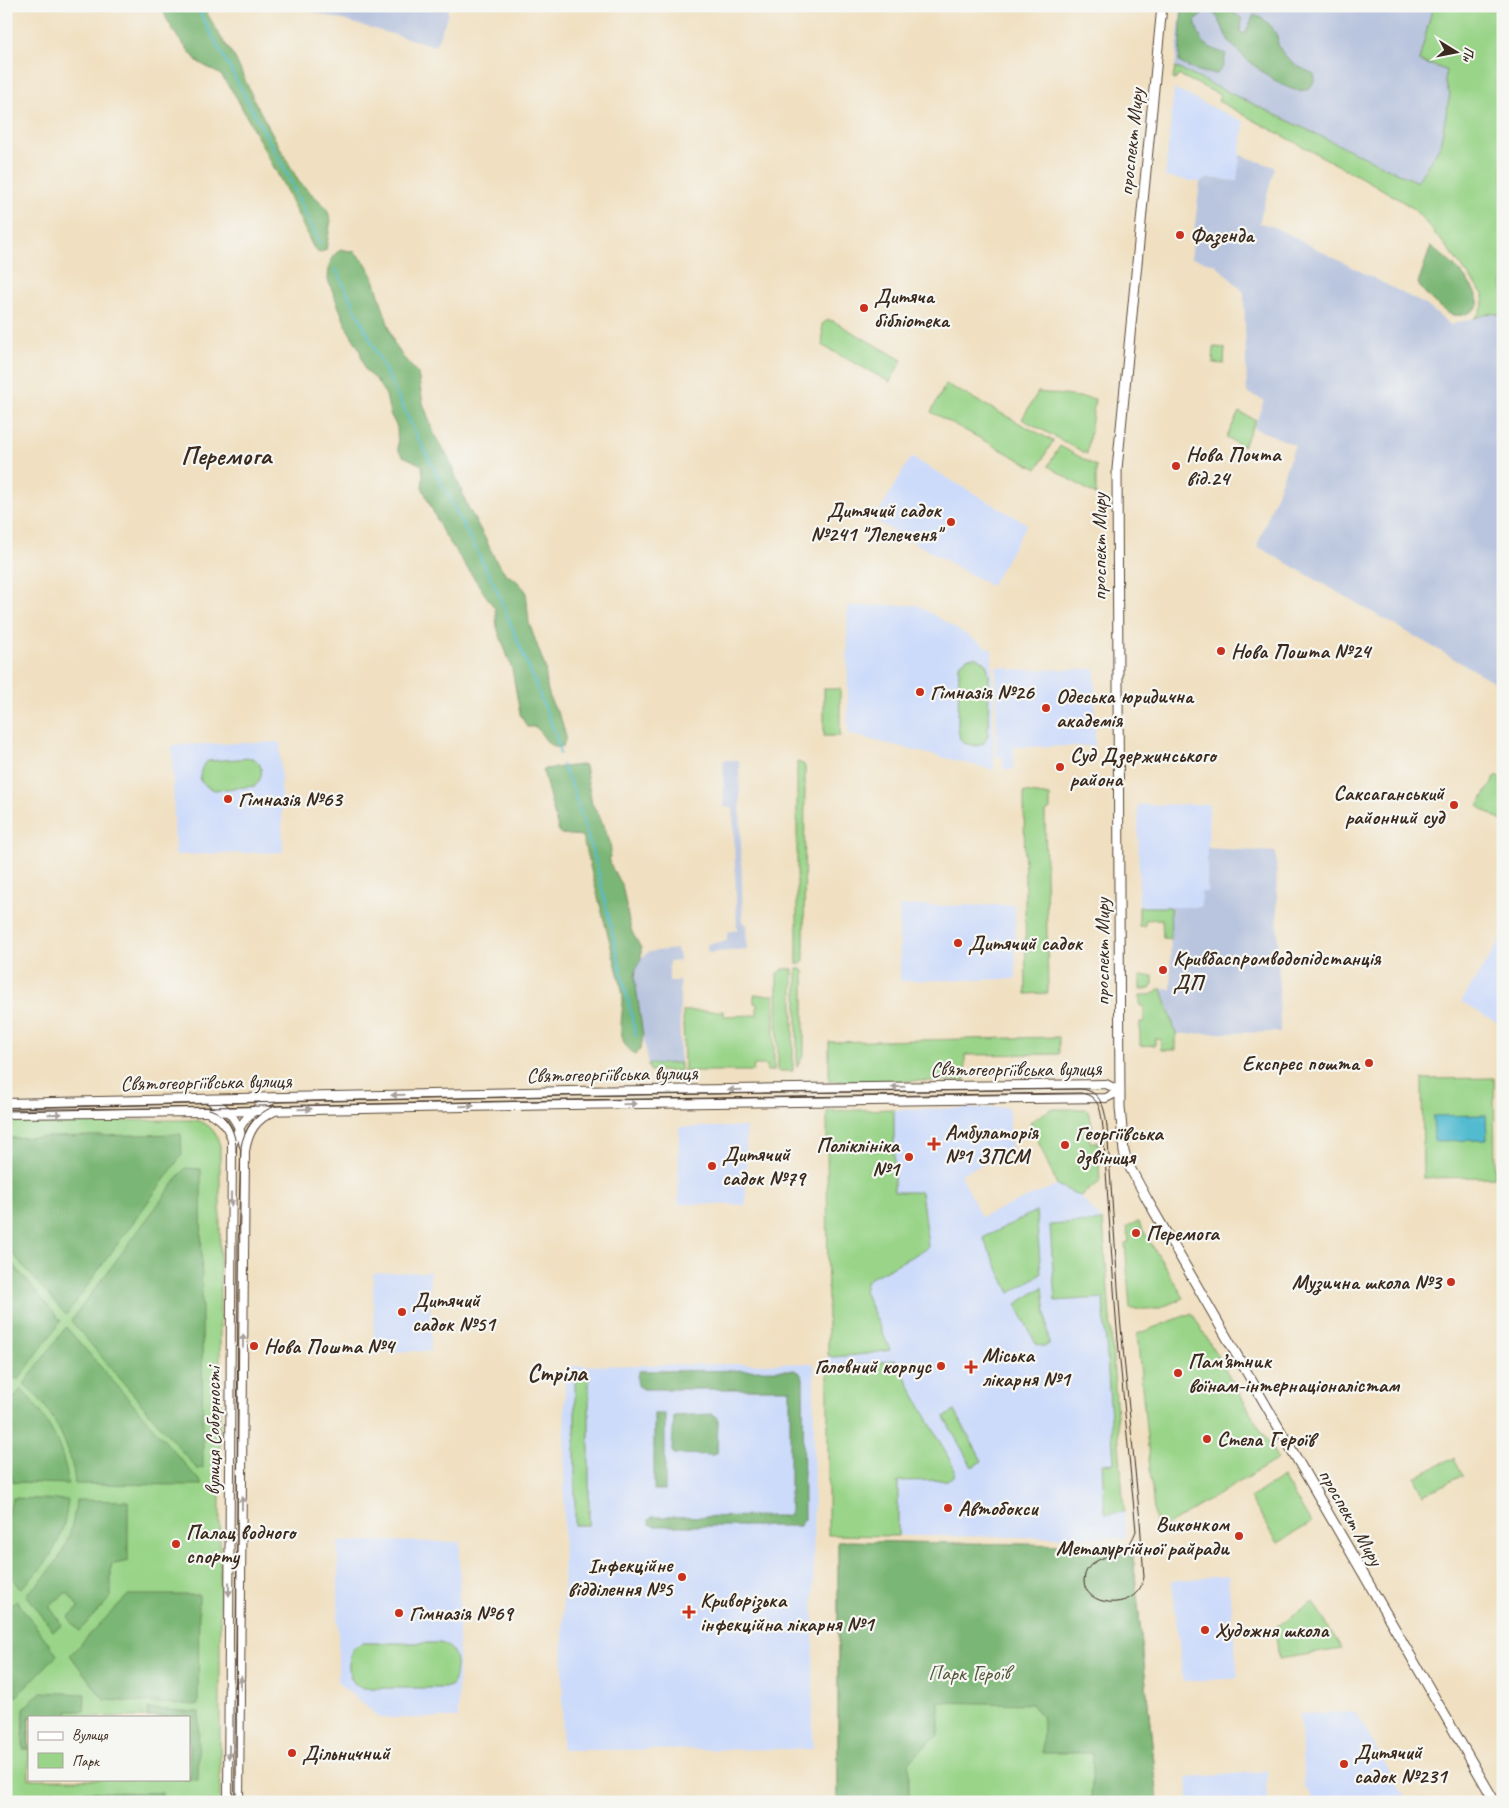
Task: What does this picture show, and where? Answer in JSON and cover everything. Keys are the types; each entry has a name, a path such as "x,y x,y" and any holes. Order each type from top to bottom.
{"main road":[{"name":"проспект Миру","path":"1162,6 1117,470 1120,1091 1124,1152 1128,1164 1495,1802"},
{"name":"Святогеоргіївська вулиця","path":"6,1103 568,1091 1106,1084 1120,1091"},
{"name":"Святогеоргіївська вулиця","path":"6,1114 229,1112 568,1104 1106,1098 1120,1091"},
{"path":"232,1151 240,1129 254,1111 260,1106 278,1098"},
{"path":"207,1100 221,1106 234,1117 240,1129 245,1151"},
{"path":"245,1151 247,1140 254,1126 264,1116 277,1110"},
{"path":"208,1112 225,1124 231,1136 232,1151"},
{"name":"вулиця Соборності","path":"228,1802 232,1151"},
{"name":"вулиця Соборності","path":"239,1802 242,1685 242,1407 245,1151"}],"shaded area":[{"path":"292,6 448,6 448,15 435,46"},
{"path":"1181,6 1433,6 1419,60 1446,70 1445,83 1450,94 1440,146 1417,182 1175,67"},
{"path":"1174,89 1244,122 1237,181 1209,178 1200,182 1165,177"},
{"path":"1240,155 1275,167 1259,223 1272,226 1426,305 1450,325 1491,313 1503,314 1503,687 1257,546 1295,445 1254,428 1264,400 1247,393 1244,292 1215,264 1191,258 1200,182 1209,178 1237,181"},
{"name":"Дитячий садок №241 \"Лелеченя\"","path":"911,457 1027,524 991,586 874,520"},
{"name":"Гімназія №26","path":"917,605 992,650 994,770 848,734 847,606"},
{"name":"Одеська юридична академія","path":"996,667 1009,667 1009,670 1095,669 1095,746 1014,747 1013,770 1003,769 1003,757 997,757"},
{"name":"Гімназія №63","path":"280,742 283,852 175,855 172,745"},
{"path":"723,760 739,760 743,923 746,924 747,949 708,953 707,944 727,941 727,932 737,930 733,807 724,807"},
{"path":"1209,804 1207,892 1201,907 1139,907 1138,805"},
{"path":"1207,848 1276,852 1280,1032 1176,1034 1162,989 1171,989 1170,907 1201,907 1201,892 1207,892"},
{"name":"Дитячий садок","path":"1015,905 1016,979 900,981 899,906"},
{"path":"1503,936 1503,1026 1461,1002"},
{"path":"677,949 680,961 669,962 669,981 680,981 680,1063 648,1064 637,997 636,969 641,958 649,952"},
{"name":"Міська лікарня №1","path":"1008,1107 1012,1152 961,1174 981,1217 1057,1185 1080,1196 1103,1221 1126,1538 829,1535 827,1111"},
{"name":"Дитячий садок №79","path":"679,1127 746,1127 746,1205 678,1204"},
{"name":"Дитячий садок №51","path":"430,1272 431,1351 374,1352 373,1273"},
{"path":"814,1363 813,1749 562,1750 565,1366"},
{"name":"Гімназія №69","path":"338,1542 460,1542 458,1718 380,1718 338,1683"},
{"name":"Художня школа","path":"1228,1575 1238,1678 1183,1682 1172,1581"},
{"name":"Дитячий садок №231","path":"1356,1712 1408,1802 1311,1802 1311,1795 1304,1788 1300,1714"},
{"path":"1267,1771 1267,1802 1189,1802 1187,1778"}],"green space":[{"path":"175,6 203,6 235,58 256,104 299,182 326,207 331,220 326,250 319,253 314,249 285,188 235,95 221,75 198,62 178,38 164,11"},
{"path":"1182,6 1226,6 1242,19 1240,32 1245,34 1254,15 1261,18 1273,29 1277,36 1279,47 1286,56 1299,67 1314,74 1315,79 1310,89 1297,90 1287,87 1250,62 1229,41 1219,20 1208,9 1195,21 1199,35 1205,44 1226,54 1223,67 1217,74 1212,74 1193,69 1179,62"},
{"path":"1433,6 1503,6 1503,314 1501,315 1491,313 1474,318 1482,308 1483,294 1413,208 1375,185 1218,101 1220,95 1179,75 1175,80 1173,79 1175,67 1417,182 1440,146 1450,94 1445,83 1446,70 1419,61"},
{"path":"1431,246 1460,272 1472,287 1479,304 1473,310 1461,315 1452,315 1431,300 1420,287 1418,283"},
{"path":"340,249 355,252 365,262 373,276 394,343 418,374 423,403 435,436 449,459 468,507 495,559 506,574 516,580 526,591 529,623 545,667 547,687 551,701 561,719 566,737 563,746 554,747 536,727 527,727 520,714 512,669 497,627 495,609 442,531 422,487 422,465 403,456 398,450 397,427 390,414 386,395 376,380 365,370 359,348 348,330 328,280 329,265"},
{"path":"828,320 902,360 890,382 823,346 822,324"},
{"path":"1214,347 1225,348 1224,364 1213,363"},
{"path":"946,384 1053,441 1037,469 931,412"},
{"path":"1038,392 1095,399 1087,454 1022,419"},
{"path":"1239,412 1256,420 1243,446 1226,438"},
{"path":"1060,446 1096,466 1096,495 1048,466"},
{"path":"975,657 985,663 989,675 988,735 984,743 977,746 963,743 958,729 959,665 967,658"},
{"path":"824,689 840,689 840,736 824,736"},
{"path":"252,758 261,767 260,779 255,786 215,790 201,782 201,770 208,761"},
{"path":"797,762 805,767 804,960 801,964 797,964"},
{"path":"585,766 592,804 598,813 610,842 609,860 622,884 632,932 641,948 641,958 636,969 635,979 643,1036 641,1048 636,1054 629,1050 622,1038 622,989 582,836 561,834 558,829 543,771 544,769"},
{"path":"1496,776 1503,780 1503,822 1478,806"},
{"path":"1024,792 1050,796 1050,809 1045,813 1048,993 1026,994"},
{"path":"1139,907 1170,907 1171,939 1163,938 1162,919 1145,920 1145,926 1139,926"},
{"path":"783,969 793,969 793,1071 778,1071 777,974"},
{"path":"797,969 804,971 804,1054 797,1067"},
{"path":"1140,976 1153,976 1153,984 1150,989 1140,989"},
{"path":"1158,989 1162,989 1176,1034 1176,1050 1161,1050 1160,1039 1155,1039 1155,1045 1140,1046 1140,1022 1144,1022 1144,1006 1140,1006 1140,995 1152,994"},
{"path":"754,995 774,995 774,1071 767,1071 767,1065 754,1065 753,1071 684,1071 683,1011 723,1011 724,1016 757,1015 757,1004 754,1003"},
{"path":"1059,1037 1059,1054 965,1055 965,1081 829,1081 829,1042"},
{"path":"680,1063 680,1071 650,1071 648,1064"},
{"path":"1494,1078 1495,1177 1423,1178 1422,1079"},
{"path":"894,1109 894,1192 921,1192 928,1246 924,1250 867,1280 864,1291 890,1350 833,1357 828,1355 827,1111"},
{"path":"1051,1109 1087,1109 1093,1126 1086,1130 1091,1143 1098,1141 1100,1182 1080,1196 1057,1185 1030,1122"},
{"path":"196,1120 206,1124 215,1132 220,1146 220,1802 6,1802 6,1121"},
{"path":"181,1134 182,1155 66,1315 6,1246 6,1138"},
{"path":"185,1168 201,1169 203,1468 197,1469 71,1321"},
{"path":"1036,1211 1041,1274 1010,1293 983,1238"},
{"path":"1103,1221 1124,1512 1105,1514 1102,1464 1114,1463 1103,1298 1055,1301 1050,1225"},
{"path":"1138,1222 1184,1298 1157,1309 1130,1309 1125,1243 1129,1242 1127,1226"},
{"path":"6,1256 61,1321 18,1380 6,1371"},
{"path":"1043,1287 1049,1344 1044,1347 1036,1344 1016,1304"},
{"path":"1192,1313 1278,1459 1156,1532 1137,1334"},
{"path":"66,1327 203,1485 75,1484 70,1457 59,1429 43,1404 24,1384"},
{"path":"896,1360 955,1470 954,1476 949,1480 898,1481 898,1536 828,1535 828,1370 832,1367"},
{"path":"795,1370 803,1378 804,1519 800,1526 653,1526 649,1523 652,1517 790,1516 790,1389 644,1389 639,1387 638,1384 637,1377 639,1371"},
{"path":"575,1377 589,1377 589,1525 575,1525"},
{"path":"21,1389 53,1433 63,1458 68,1484 13,1482 6,1459 6,1408"},
{"path":"955,1411 982,1461 972,1467 944,1417"},
{"path":"654,1414 665,1414 665,1490 654,1490"},
{"path":"713,1414 718,1420 717,1453 714,1455 674,1454 672,1451 674,1416"},
{"path":"1454,1458 1463,1475 1423,1495 1415,1477"},
{"path":"1283,1477 1311,1523 1278,1543 1250,1498"},
{"path":"13,1498 68,1500 63,1527 54,1550 40,1570 20,1589 6,1570 6,1519"},
{"path":"76,1500 128,1501 128,1561 111,1565 111,1597 79,1631 68,1617 79,1608 67,1592 49,1606 62,1625 53,1631 26,1594 47,1574 62,1553 71,1529"},
{"name":"Парк Героїв","path":"838,1541 1132,1546 1158,1802 838,1802"},
{"name":"Парк Героїв","path":"838,1541 1132,1546 1158,1802 1091,1802 1093,1753 1042,1753 1043,1718 1031,1704 939,1702 939,1736 931,1740 909,1763 909,1802 838,1802"},
{"path":"128,1595 199,1595 198,1705 104,1700 70,1655"},
{"path":"17,1601 57,1655 16,1697 6,1681 11,1674 6,1665 6,1609"},
{"path":"1313,1602 1342,1649 1279,1659 1275,1628"},
{"path":"362,1643 440,1643 446,1645 451,1649 456,1659 453,1683 451,1686 444,1688 361,1688 356,1685 350,1676 349,1665 353,1648"},
{"path":"41,1692 85,1694 84,1711 68,1711 67,1716 28,1716 28,1749 23,1749 24,1708"},
{"path":"148,1709 199,1712 198,1780 190,1780 190,1716 148,1716"},
{"path":"51,1791 162,1793 162,1802 50,1802"}],"water":[{"path":"1486,1115 1487,1140 1434,1141 1433,1116"}],"waterway":[{"path":"196,6 284,168 320,243"},
{"path":"336,269 417,436 497,590 556,735 560,754"},
{"path":"562,765 572,786 597,866 636,1036"}],"tram line":[{"path":"6,1108 568,1096 1081,1089 1094,1093 1101,1102 1107,1127 1120,1317 1140,1521 1144,1577 1140,1589 1122,1601 1101,1601 1086,1590 1084,1581 1085,1573 1093,1563 1125,1548 1131,1542 1136,1531 1116,1318 1103,1128 1098,1106 1092,1097 1081,1093 568,1100 6,1111"},
{"path":"236,1802 238,1244 241,1147 242,1140 251,1123 273,1107"},
{"path":"209,1109 221,1115 230,1126 235,1138 236,1152"}],"place":[{"name":"Фазенда","path":"1180,235"},
{"name":"Дитяча бібліотека","path":"864,308"},
{"name":"Нова Почта від.24","path":"1176,466"},
{"name":"Дитячий садок №241 \"Лелеченя\"","path":"951,522"},
{"name":"Нова Пошта №24","path":"1221,651"},
{"name":"Гімназія №26","path":"920,692"},
{"name":"Одеська юридична академія","path":"1046,708"},
{"name":"Суд Дзержинського района","path":"1060,767"},
{"name":"Гімназія №63","path":"228,799"},
{"name":"Саксаганський районний суд","path":"1454,805"},
{"name":"Дитячий садок","path":"958,943"},
{"name":"Кривбаспромводопідстанція ДП","path":"1163,970"},
{"name":"Експрес пошта","path":"1369,1063"},
{"name":"Амбулаторія №1 ЗПСМ","path":"934,1144"},
{"name":"Георгіївська дзвіниця","path":"1065,1145"},
{"name":"Поліклініка №1","path":"909,1157"},
{"name":"Дитячий садок №79","path":"712,1166"},
{"name":"Перемога","path":"1136,1233"},
{"name":"Музична школа №3","path":"1451,1282"},
{"name":"Дитячий садок №51","path":"402,1312"},
{"name":"Нова Пошта №4","path":"254,1346"},
{"name":"Головний корпус","path":"941,1366"},
{"name":"Міська лікарня №1","path":"971,1367"},
{"name":"Пам’ятник воїнам-інтернаціоналістам","path":"1178,1373"},
{"name":"Стела Героїв","path":"1207,1439"},
{"name":"Автобокси","path":"948,1508"},
{"name":"Виконком Металургійної райради","path":"1239,1536"},
{"name":"Палац водного спорту","path":"176,1544"},
{"name":"Інфекційне відділення №5","path":"682,1577"},
{"name":"Криворізька інфекційна лікарня №1","path":"689,1612"},
{"name":"Гімназія №69","path":"399,1613"},
{"name":"Художня школа","path":"1205,1630"},
{"name":"Дільничний","path":"292,1753"},
{"name":"Дитячий садок №231","path":"1344,1764"}],"district":[{"name":"Перемога","path":"226,455"},
{"name":"Стріла","path":"557,1373"}]}
